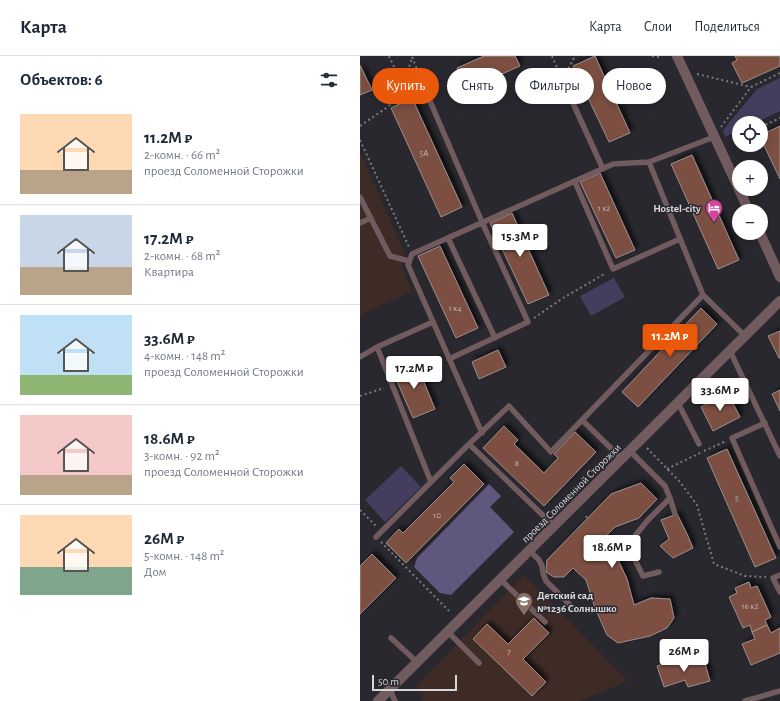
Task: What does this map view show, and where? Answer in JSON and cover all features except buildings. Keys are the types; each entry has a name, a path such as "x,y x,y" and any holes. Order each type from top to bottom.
{"street":[{"path":"677,56 716,133 746,204"},
{"path":"763,240 780,277"},
{"name":"проезд Соломенной Сторожки","path":"378,701 780,301"}],"lane":[{"path":"431,104 482,222 528,322 449,359"},
{"path":"573,104 603,169"},
{"path":"482,433 408,265 412,254 613,164 649,162 716,133"},
{"path":"649,162 703,296 745,336"},
{"path":"575,182 613,269 680,239"},
{"path":"360,197 390,256 409,261"},
{"path":"360,223 371,218"},
{"path":"448,238 495,338"},
{"path":"376,537 509,406 551,452 703,296"},
{"path":"360,357 377,347 433,322"},
{"path":"377,347 431,482"},
{"path":"730,351 780,456"},
{"path":"678,403 699,444"},
{"path":"582,420 622,459"},
{"path":"765,423 732,438 780,547"},
{"path":"469,444 554,526"},
{"path":"630,451 665,486 675,514"},
{"path":"659,572 643,576 635,560 630,541 670,498"},
{"path":"774,534 780,532"},
{"path":"530,551 539,560 546,581 574,609"},
{"path":"780,575 773,578 780,592"},
{"path":"501,580 545,622"},
{"path":"448,632 479,663"},
{"path":"391,638 417,662"},
{"path":"390,690 394,701"},
{"path":"745,701 780,691"}],"path":[{"path":"389,56 395,68"},
{"path":"552,56 557,68"},
{"path":"568,68 575,56"},
{"path":"652,56 659,57"},
{"path":"409,68 413,57"},
{"path":"413,57 417,68"},
{"path":"693,73 751,87"},
{"path":"716,133 751,87 780,73"},
{"path":"360,126 390,104"},
{"path":"768,124 780,118"},
{"path":"360,140 412,254"},
{"path":"528,322 563,298 613,269"},
{"path":"360,396 393,385"},
{"path":"667,469 732,438"},
{"path":"639,440 680,482 697,505 714,564 745,576 773,578"},
{"path":"360,510 381,532"},
{"path":"606,536 613,543"},
{"path":"376,537 449,611"}],"shaded area":[{"path":"780,78 780,111 768,117 735,116 757,89"},
{"path":"732,119 732,134 725,137 723,130"},
{"path":"360,152 405,254 401,266 412,291 360,315"},
{"path":"614,278 625,297 591,316 580,296"},
{"path":"401,466 421,487 385,522 365,500"},
{"path":"489,484 501,496 490,507 514,532 451,595 440,593 414,567 417,558"},
{"name":"Детский сад №1236 Солнышко","path":"524,575 628,681 579,701 423,701 417,685"}],"place":[{"name":"Hostel-city","path":"714,223"},
{"name":"Детский сад №1236 Солнышко","path":"524,616"}]}
